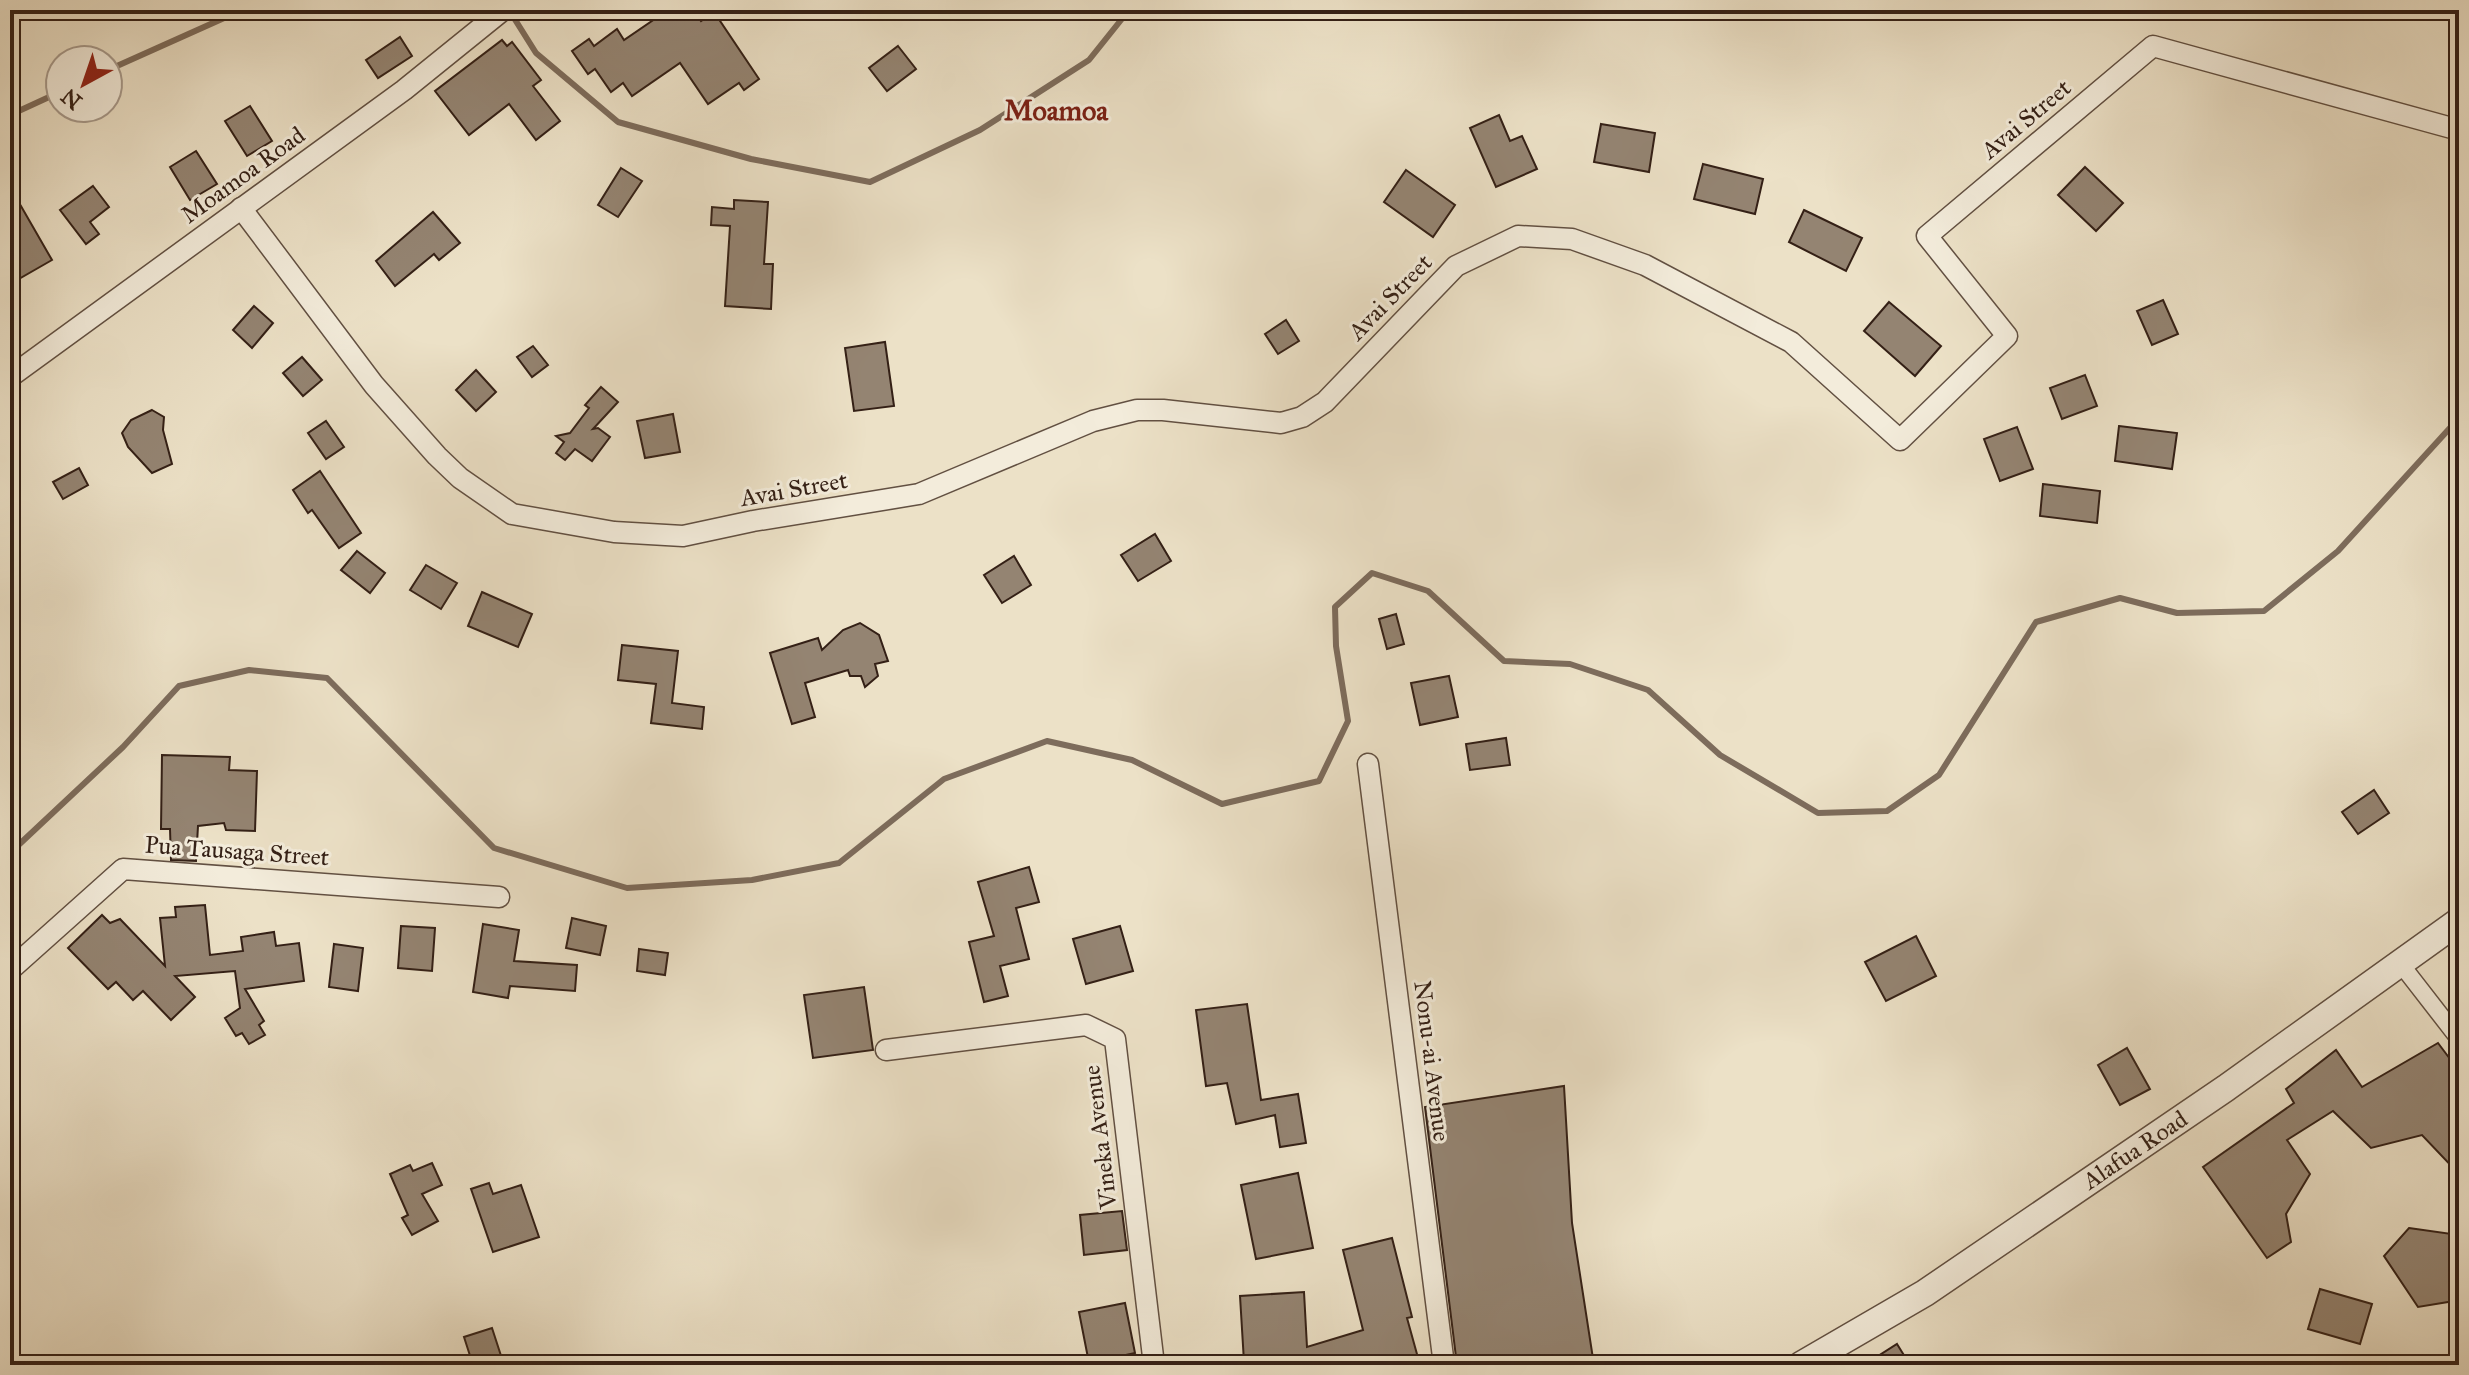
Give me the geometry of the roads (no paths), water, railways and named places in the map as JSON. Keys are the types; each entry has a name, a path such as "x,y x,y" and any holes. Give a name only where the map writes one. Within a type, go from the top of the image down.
{"street":[{"name":"Moamoa Road","path":"10,377 404,90 497,14"},
{"name":"Avai Street","path":"241,208 374,385 460,478 512,514 614,532 683,536 753,521 919,494 1093,421 1137,410 1281,423 1302,417 1325,402 1456,266 1518,236 1572,239 1645,265 1791,342 1900,440 2007,336 1927,236 2153,46 2459,130"},
{"name":"Nonu-ai Avenue","path":"1368,764 1444,1365"},
{"name":"Pua Tausaga Street","path":"10,970 123,869 499,897"},
{"name":"Alafua Road","path":"1801,1365 1925,1293 2226,1088 2459,921"},
{"path":"2400,963 2459,1039"},
{"name":"Vineka Avenue","path":"886,1050 1086,1025 1115,1039 1154,1365"}],"waterway":[{"path":"124,63 242,10"},
{"path":"509,10 536,53 618,122 751,159 870,182 980,130 1089,60 1129,10"},
{"path":"10,115 44,99"},
{"path":"10,853 123,747 179,686 249,670 327,678 494,848 627,888 752,880 839,863 944,779 1047,741 1132,760 1222,804 1319,781 1348,721 1336,646 1335,607 1372,573 1428,591 1504,661 1570,664 1648,690 1720,755 1818,813 1887,811 1939,775 2036,622 2120,598 2177,613 2264,611 2338,551 2459,418"}],"district":[{"name":"Moamoa","path":"1056,110"}]}
